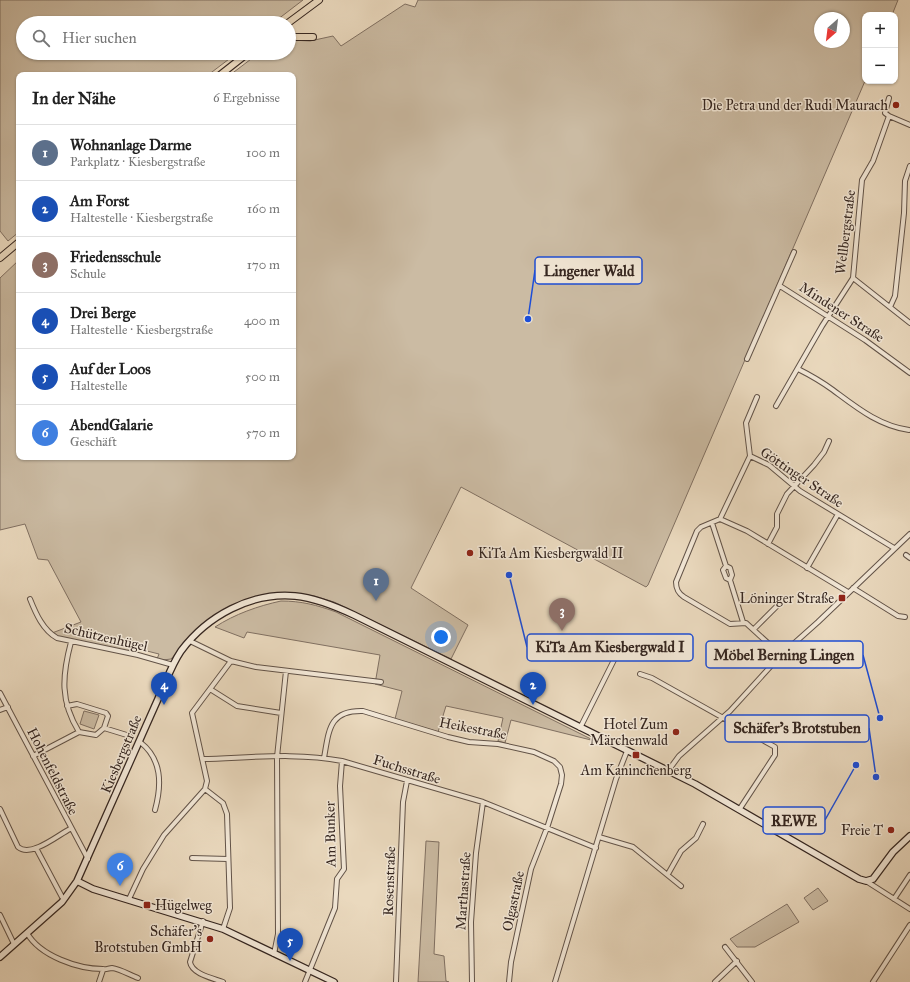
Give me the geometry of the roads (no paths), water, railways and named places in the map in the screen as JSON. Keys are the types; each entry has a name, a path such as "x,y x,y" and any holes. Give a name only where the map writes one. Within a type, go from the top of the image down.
{"main road":[{"path":"296,17 319,0"},
{"path":"296,37 313,37"},
{"path":"224,72 239,60"},
{"path":"0,258 16,245"}],"street":[{"name":"Wellbergstraße","path":"776,406 852,278 862,180 873,161 889,116 884,114 884,111 889,98"},
{"path":"889,116 910,125"},
{"path":"890,307 895,296 904,214 905,181 910,166"},
{"path":"747,359 794,252"},
{"path":"852,278 910,323"},
{"name":"Mindener Straße","path":"780,286 865,340 910,373"},
{"path":"798,369 829,387 851,405 872,417 895,427 910,429"},
{"name":"Göttinger Straße","path":"757,397 746,423 750,456 769,465 794,486 894,548"},
{"path":"768,544 777,527 776,514 787,494 824,452 829,441"},
{"path":"743,622 734,625 730,624 684,597 676,587 677,578 697,531 701,527 720,519 750,456"},
{"path":"807,568 838,514"},
{"path":"720,519 768,544 848,592"},
{"path":"712,523 726,566 730,568 732,575 730,580 743,622 754,629 781,655"},
{"path":"668,770 679,756 724,718 781,655 910,534"},
{"path":"726,566 723,570 726,578 730,580"},
{"path":"853,588 893,613 905,617"},
{"name":"Kiesbergstraße","path":"0,957 62,902 77,881 88,860 173,665 190,641 206,624 223,613 258,599 296,596 334,605 580,728 668,770 859,879 866,881 910,909"},
{"name":"Schützenhügel","path":"30,599 36,614 48,632 57,638 138,655 173,665"},
{"path":"754,629 781,602"},
{"path":"190,641 231,661 256,668 381,682"},
{"path":"71,642 63,678 67,706 79,732"},
{"path":"580,728 617,654"},
{"path":"129,899 143,869 164,835 205,789 207,781 192,713 231,661"},
{"path":"274,954 278,934 277,757 286,671"},
{"path":"640,674 652,678 775,747 776,751 773,759 739,810"},
{"path":"210,689 237,706 281,713"},
{"name":"Hohenfeldstraße","path":"0,693 70,829 88,860"},
{"path":"33,756 79,732 96,735 104,728 108,716 106,713 77,704 67,706"},
{"path":"0,710 8,707"},
{"name":"Heikestraße","path":"324,758 329,730 333,722 337,716 350,711 363,711 455,738 498,744 534,752 554,761 560,767 562,775 547,828"},
{"path":"104,728 130,736"},
{"path":"140,742 151,752 158,768 160,788 155,810"},
{"path":"555,982 616,779 627,751"},
{"name":"Fuchsstraße","path":"202,759 277,757 324,758 342,761 483,802 596,848"},
{"name":"Am Bunker","path":"305,982 335,908 337,879 344,870 340,786 342,761"},
{"name":"Rosenstraße","path":"396,982 403,802 407,781"},
{"path":"205,789 226,807 230,908 223,928"},
{"name":"Marthastraße","path":"472,982 472,922 476,853 483,802"},
{"path":"0,809 18,847 27,851 36,848 70,829"},
{"path":"668,874 681,851 696,838 704,824"},
{"name":"Olgastraße","path":"509,982 511,962 530,869 547,828"},
{"path":"866,881 873,879 893,852 910,836"},
{"path":"599,837 633,847 681,886"},
{"path":"36,848 62,897"},
{"path":"192,858 228,859"},
{"path":"894,899 910,875"},
{"path":"77,881 94,889 223,928 310,972 334,982"},
{"path":"0,915 14,944"},
{"path":"203,922 190,966 194,970 223,982"},
{"path":"873,982 910,925"},
{"path":"27,933 37,946 50,955 74,964 103,970 111,968 138,978"},
{"path":"724,946 752,982"},
{"path":"715,982 737,961"},
{"path":"99,982 103,970"}],"place":[{"name":"Die Petra und der Rudi Maurach","path":"896,105"},
{"name":"Lingener Wald","path":"528,319"},
{"name":"KiTa Am Kiesbergwald II","path":"470,553"},
{"name":"KiTa Am Kiesbergwald I","path":"509,575"},
{"name":"Löninger Straße","path":"842,598"},
{"name":"Wohnanlage Darme","path":"376,601"},
{"name":"Friedensschule","path":"562,631"},
{"name":"Drei Berge","path":"164,705"},
{"name":"Am Forst","path":"533,705"},
{"name":"Möbel Berning Lingen","path":"880,718"},
{"name":"Hotel Zum Märchenwald","path":"676,732"},
{"name":"Am Kaninchenberg","path":"636,755"},
{"name":"REWE","path":"856,765"},
{"name":"Schäfer’s Brotstuben","path":"876,777"},
{"name":"Freie T","path":"891,830"},
{"name":"AbendGalarie","path":"120,886"},
{"name":"Hügelweg","path":"147,905"},
{"name":"Schäfer's Brotstuben GmbH","path":"210,939"},
{"name":"Auf der Loos","path":"290,961"}]}
